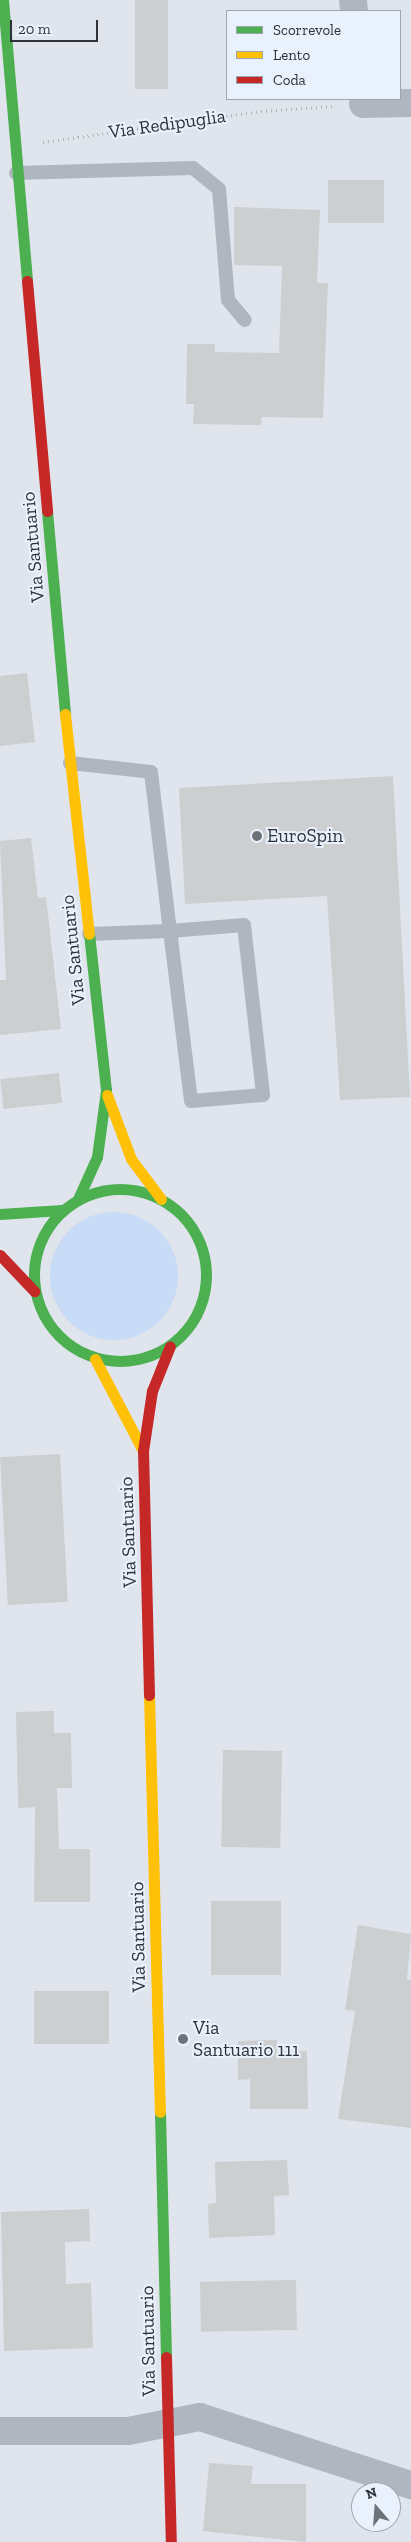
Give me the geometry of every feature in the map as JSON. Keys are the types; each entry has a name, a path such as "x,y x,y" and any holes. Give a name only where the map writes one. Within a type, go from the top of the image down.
{"street":[{"name":"Via Santuario","path":"4,0 5,99 14,146 70,763 106,1090 131,1159 161,1199"},
{"path":"362,104 411,103"},
{"name":"Via Santuario","path":"78,1199 97,1157 106,1090"},
{"path":"124,1189 161,1199 189,1225 200,1241 207,1270 204,1299 191,1325 170,1346 147,1358 121,1362 95,1359 67,1345 45,1321 34,1291 34,1262 40,1243 62,1210 78,1199 105,1190 124,1189"},
{"path":"0,1214 62,1210"},
{"path":"0,1255 34,1291"},
{"name":"Via Santuario","path":"170,1346 152,1391 143,1451 166,2421 171,2542"},
{"name":"Via Santuario","path":"95,1359 143,1451"},
{"path":"0,2431 128,2431 166,2421 200,2417 411,2485"}],"lane":[{"path":"16,173 193,168 219,189 228,300 245,320"},
{"path":"70,763 151,772 170,931 191,1102 263,1094 244,924 170,931 89,934"}],"path":[{"name":"Via Redipuglia","path":"14,146 261,111 362,104"}],"shaded area":[{"path":"114,1212 127,1213 139,1217 159,1231 173,1251 177,1263 177,1289 173,1301 159,1321 139,1335 127,1339 114,1340 101,1339 89,1335 69,1321 55,1301 51,1289 50,1276 51,1263 55,1251 69,1231 89,1217 101,1213"}],"building":[{"path":"135,0 168,0 168,89 135,89"},
{"path":"328,180 384,180 384,223 328,223"},
{"path":"234,207 320,210 317,283 328,283 323,418 262,417 261,425 193,424 194,404 186,404 187,344 215,344 215,352 279,353 282,266 234,265"},
{"path":"27,673 35,742 0,746 0,676"},
{"path":"393,776 410,1097 340,1100 327,896 185,904 179,788"},
{"path":"31,838 38,898 46,897 61,1029 0,1035 0,980 6,980 0,841"},
{"path":"59,1073 62,1103 3,1109 0,1079"},
{"path":"60,1454 68,1602 8,1605 0,1457"},
{"path":"54,1711 54,1733 71,1733 72,1788 57,1788 59,1849 90,1849 90,1902 34,1902 35,1807 18,1808 16,1712"},
{"path":"223,1750 282,1751 280,1848 221,1847"},
{"path":"211,1901 281,1901 281,1975 211,1975"},
{"path":"358,1925 411,1934 407,1979 411,1980 411,2128 338,2119 355,2011 345,2010"},
{"path":"34,1991 109,1991 109,2044 34,2044"},
{"path":"277,2040 277,2052 307,2051 308,2109 250,2109 250,2079 238,2080 238,2041"},
{"path":"287,2160 289,2195 274,2196 275,2235 209,2238 208,2204 216,2203 215,2162"},
{"path":"89,2209 90,2241 65,2242 66,2284 91,2283 93,2348 4,2351 1,2212"},
{"path":"296,2280 297,2330 201,2332 200,2282"},
{"path":"209,2463 253,2466 251,2484 306,2484 306,2542 203,2531"}],"traffic: fast":[{"path":"3,0 27,281"},
{"path":"47,511 65,714"},
{"path":"78,1199 97,1157 106,1090 89,934"},
{"path":"128,1189 145,1192 161,1199 175,1208 187,1220 203,1250 206,1275 205,1292 200,1308 187,1330 175,1342 145,1358 112,1361 95,1358 79,1351 65,1342 53,1330 37,1300 34,1267 37,1250 44,1234 53,1220 65,1208 95,1192 128,1189"},
{"path":"0,1214 62,1210"},
{"path":"160,2112 166,2357"}],"traffic: slow":[{"path":"65,714 89,934"},
{"path":"107,1095 131,1159 161,1199"},
{"path":"95,1359 143,1451"},
{"path":"149,1695 160,2112"}],"traffic: jam":[{"path":"27,281 47,511"},
{"path":"0,1255 34,1291"},
{"path":"149,1695 143,1451 152,1391 170,1346"},
{"path":"166,2357 171,2542"}],"place":[{"name":"EuroSpin","path":"257,836"},
{"name":"Via Santuario 111","path":"183,2039"}]}
